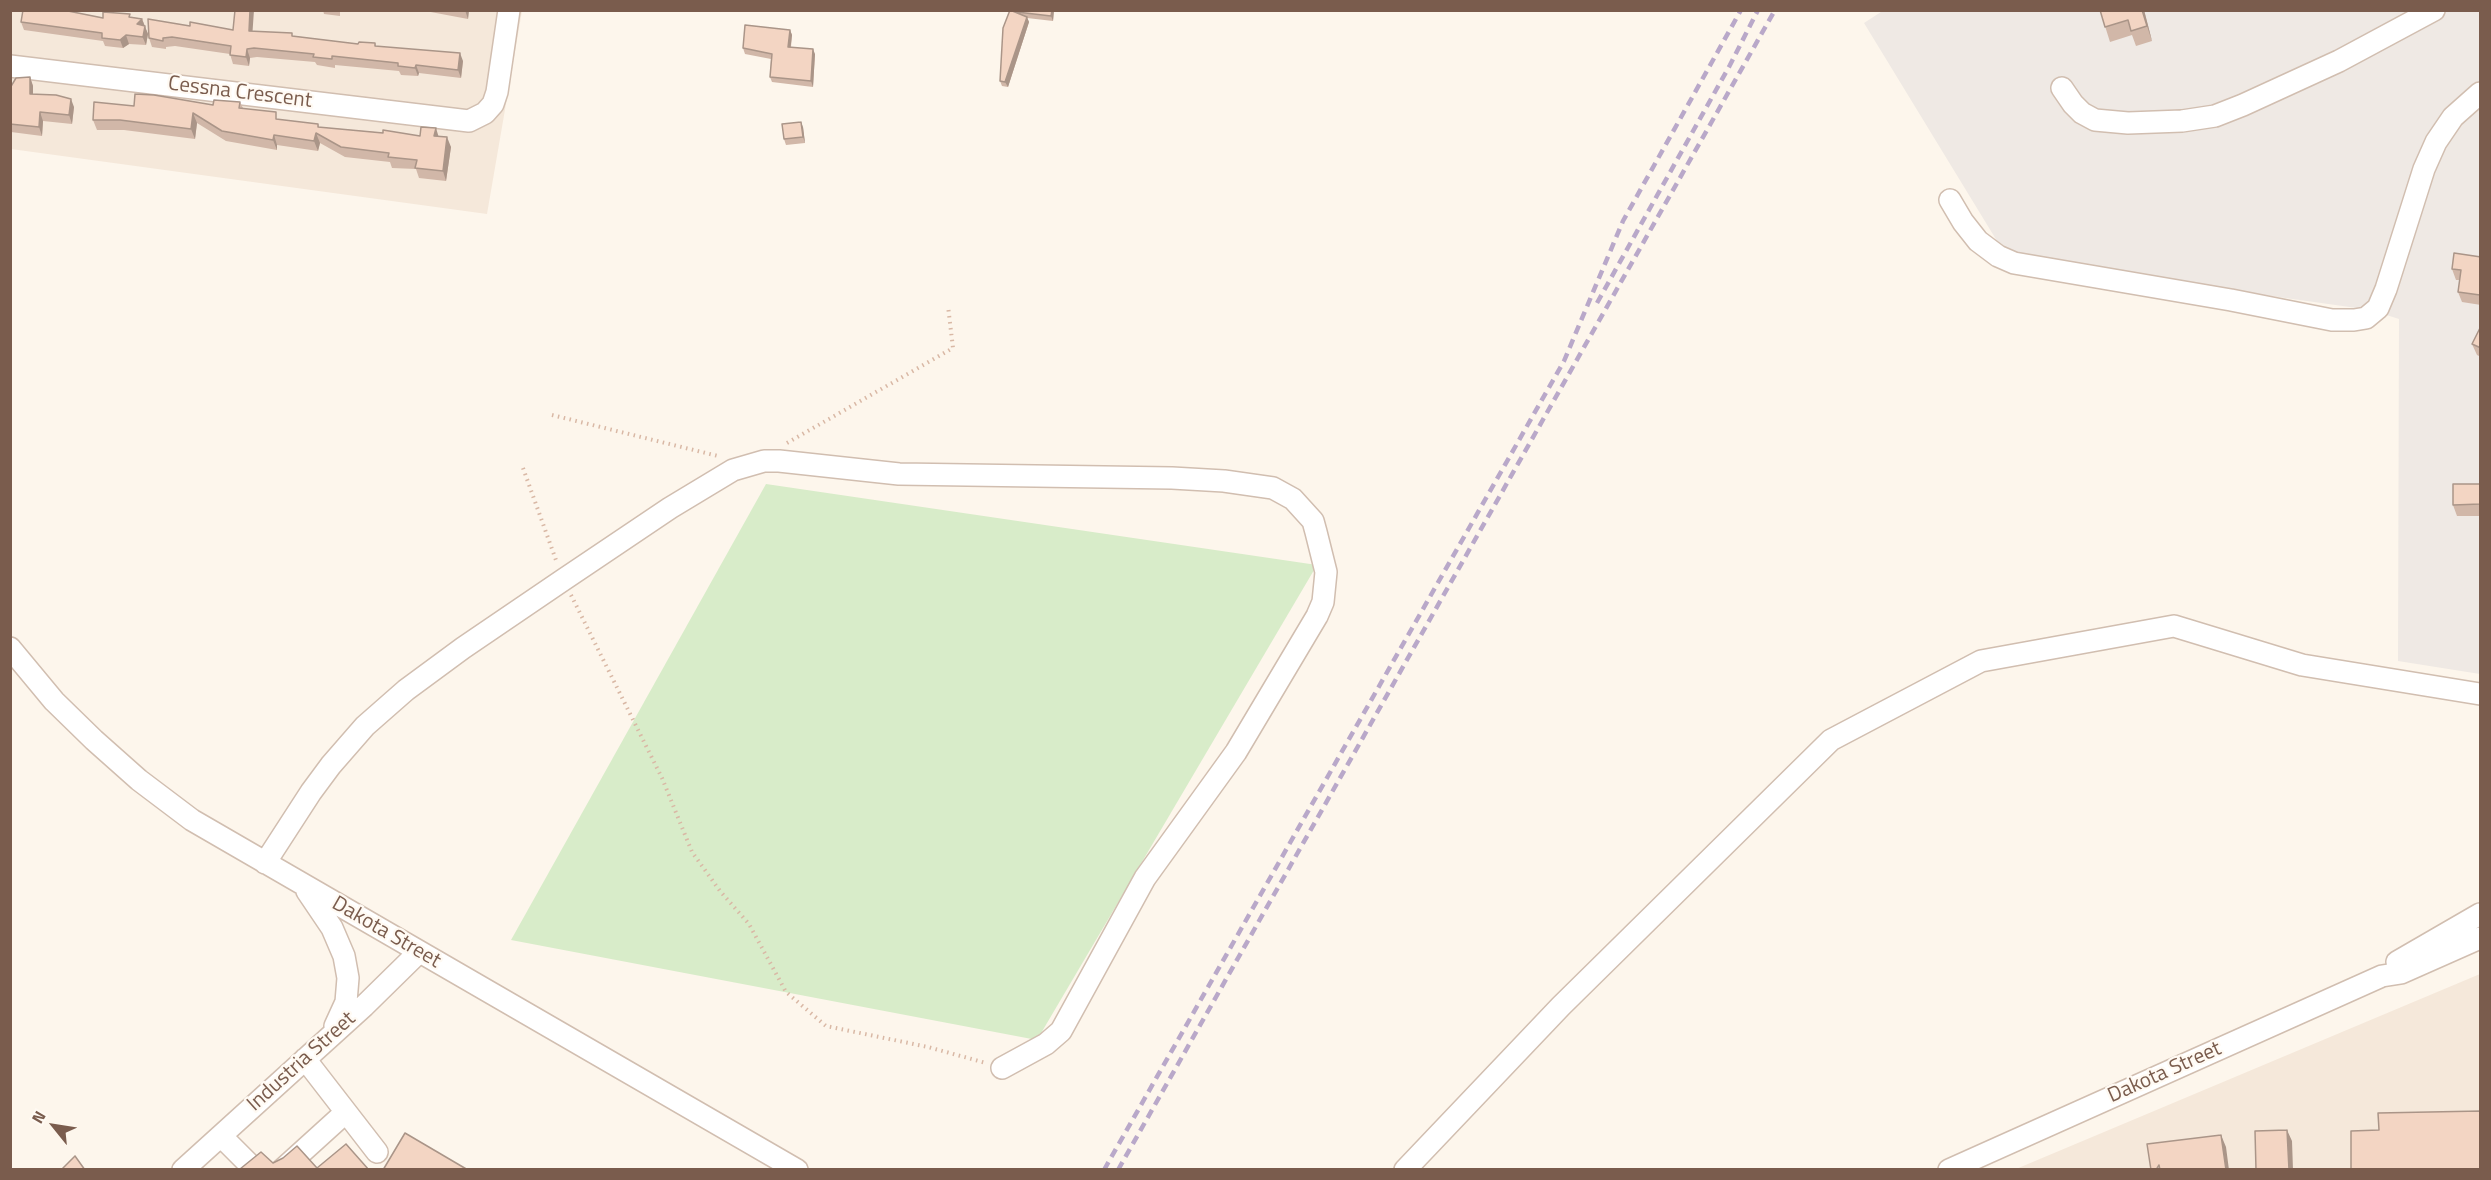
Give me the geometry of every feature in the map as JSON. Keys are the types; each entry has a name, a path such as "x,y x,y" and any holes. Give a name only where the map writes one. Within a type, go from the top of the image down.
{"street":[{"name":"Cessna Crescent","path":"10,66 469,121 485,113 493,104 497,92 509,10"},
{"path":"2062,88 2082,113 2095,120 2128,123 2182,121 2215,116 2338,61 2434,10"},
{"path":"1950,200 1978,241 1998,256 2014,263 2231,300 2332,320 2354,321 2366,318 2378,308 2424,169 2436,142 2453,117 2481,93"},
{"path":"265,863 311,792 365,726 406,690 463,648 670,508 733,471 750,464 779,461 899,474 1073,475 1224,481 1273,488 1293,499 1313,521 1322,550 1326,585 1323,602 1306,635 1236,752 1146,878 1061,1031 1030,1053 1002,1068"},
{"path":"1405,1170 1561,1006 1831,740 1981,661 2174,626 2302,665 2481,694"},
{"name":"Dakota Street","path":"10,648 54,701 139,780 192,820 797,1170"},
{"path":"303,885 332,928 344,956 348,978 346,1002 337,1024 310,1054 346,1112 377,1152"},
{"name":"Dakota Street","path":"2382,976 2395,963 2481,914"},
{"name":"Dakota Street","path":"1949,1170 2382,976 2401,973 2481,938"},
{"name":"Industria Street","path":"183,1170 419,952"},
{"path":"282,1170 346,1112"},
{"path":"221,1136 255,1170"}],"path":[{"path":"780,447 953,348 948,306"},
{"path":"552,415 750,464"},
{"path":"523,468 563,580 662,778 692,852 720,891 748,924 786,992 826,1026 928,1047 1002,1068"}],"shaded area":[{"path":"1884,10 2480,11 2480,674 2398,661 2399,319 2371,310 2008,259 1864,23"},
{"path":"11,11 522,11 487,214 11,149"},
{"path":"2480,974 2480,1169 2016,1169"}],"green space":[{"path":"766,484 1317,565 1037,1040 511,940"}],"building":[{"path":"23,10 63,10 103,18 103,12 130,14 129,17 142,19 137,24 145,26 143,37 126,35 120,40 102,38 102,33 21,22"},
{"path":"235,10 250,10 249,31 292,33 292,36 358,44 359,42 375,43 375,46 460,53 458,70 416,65 415,68 398,66 398,63 332,56 332,59 313,57 314,54 254,48 247,49 246,57 230,55 231,46 172,37 163,38 163,41 149,38 148,19 190,26 190,22 233,30"},
{"path":"1010,10 1027,17 1005,82 1000,81 1003,28"},
{"path":"1017,10 1052,10 1051,16 1017,12"},
{"path":"2100,10 2142,10 2147,26 2131,31 2128,20 2105,27"},
{"path":"745,25 790,30 788,47 813,49 811,81 770,77 772,54 743,48"},
{"path":"30,77 30,94 56,95 71,99 69,115 40,112 39,127 10,124 10,88 16,78"},
{"path":"135,94 213,105 214,100 240,102 239,108 276,112 276,119 318,124 318,127 383,133 383,130 420,136 421,127 436,128 434,136 447,137 443,171 415,168 417,160 388,157 389,153 341,147 316,133 314,141 274,135 273,140 222,131 193,113 191,129 120,120 93,120 94,102 134,106"},
{"path":"801,122 803,137 784,139 782,124"},
{"path":"2454,253 2481,257 2480,295 2458,292 2461,270 2452,269"},
{"path":"2481,326 2481,348 2472,344"},
{"path":"2453,484 2480,484 2480,504 2453,505"},
{"path":"2481,1111 2481,1170 2351,1170 2351,1131 2379,1130 2378,1113"},
{"path":"2287,1130 2289,1170 2256,1170 2255,1131"},
{"path":"405,1133 468,1170 383,1170"},
{"path":"2221,1135 2226,1170 2160,1170 2159,1165 2156,1170 2151,1170 2147,1144"},
{"path":"346,1144 369,1170 240,1169 261,1152 273,1163 297,1146 317,1168"},
{"path":"75,1156 85,1170 61,1170"}],"railway":[{"path":"1104,1170 1564,361 1623,221 1741,10"},
{"path":"1597,303 1730,65 1758,10"},
{"path":"1118,1170 1775,10"}]}
